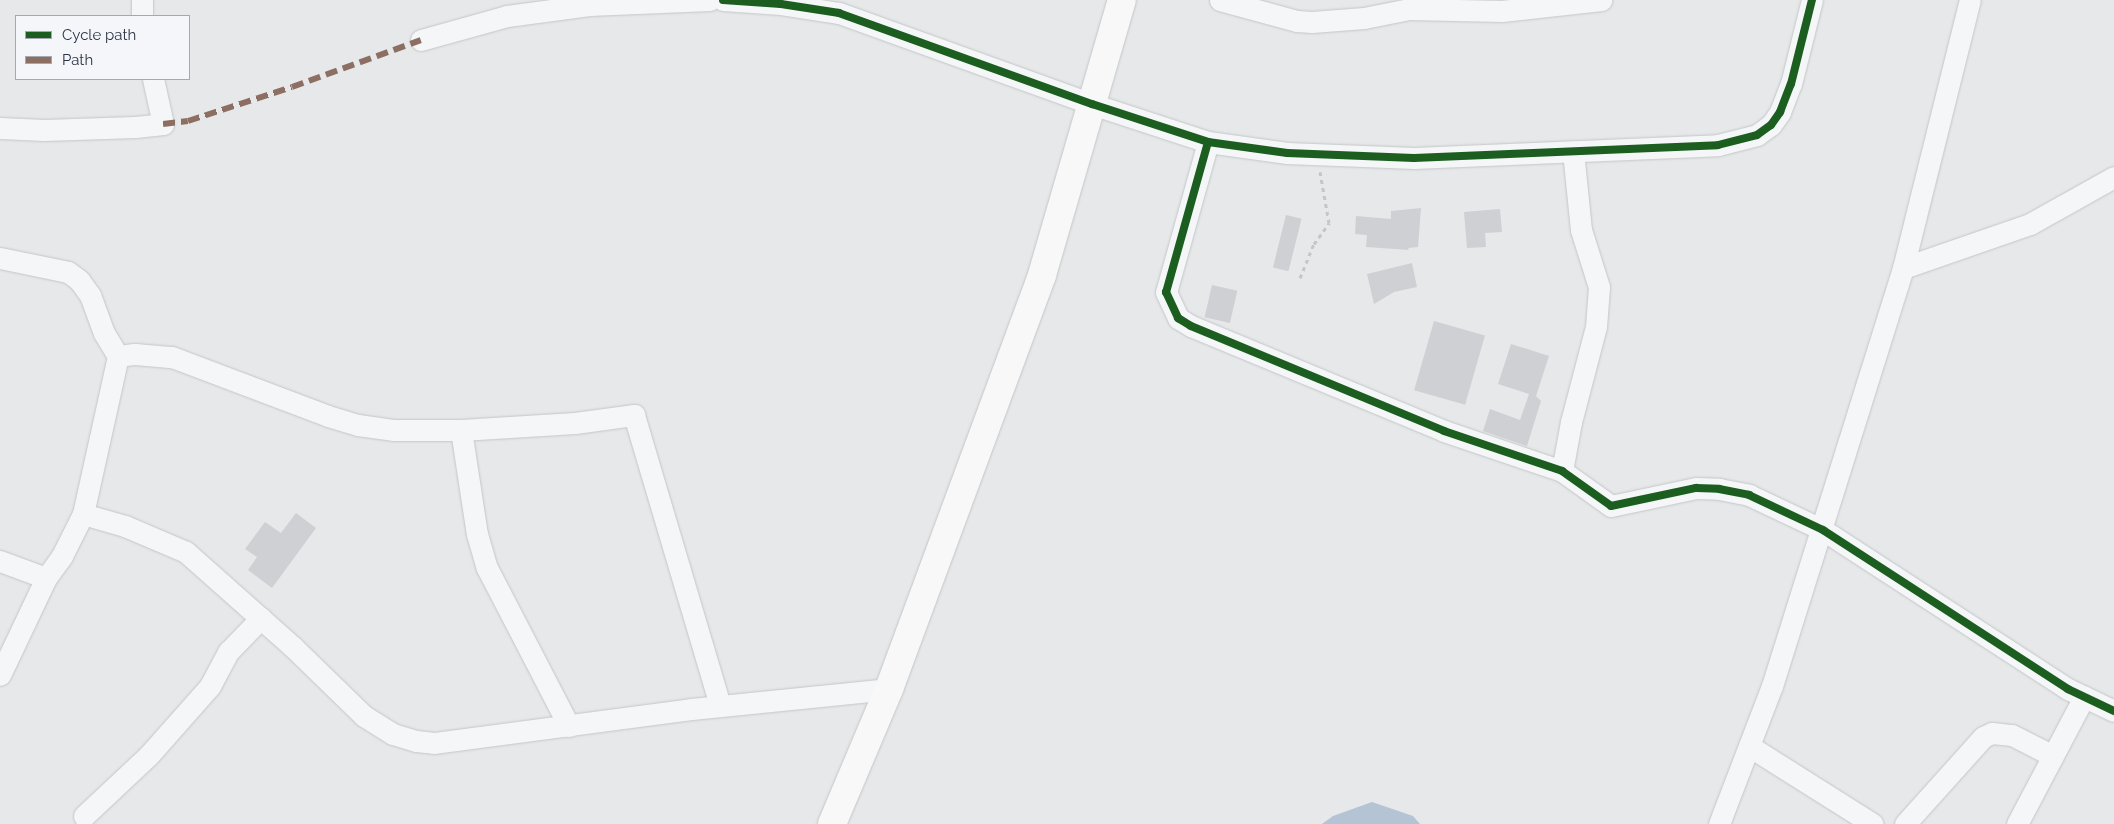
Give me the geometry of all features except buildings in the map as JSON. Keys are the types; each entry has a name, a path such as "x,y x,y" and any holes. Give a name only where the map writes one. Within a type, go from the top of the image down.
{"main road":[{"path":"832,824 889,689 1042,275 1122,0"}],"street":[{"path":"142,0 142,15"},
{"path":"421,40 507,16 589,5 710,0"},
{"path":"723,0 841,6 1092,104 1208,142 1287,153 1414,158 1718,145 1757,135 1771,125 1780,112 1791,84 1812,0"},
{"path":"1220,0 1297,21 1312,22 1364,18 1409,9 1502,11 1601,0"},
{"path":"1719,824 1772,686 1903,268 1970,0"},
{"path":"0,128 44,130 135,127 163,124 153,80"},
{"path":"1208,142 1166,292 1178,318 1191,326 1444,431 1562,471 1610,506 1696,488 1749,494 1822,530 2068,689 2114,711"},
{"path":"1562,471 1571,422 1594,335 1600,287 1581,230 1572,151"},
{"path":"1903,268 2030,224 2114,177"},
{"path":"0,258 68,272 79,280 90,295 104,333 118,356 83,514 62,556 46,578 0,676"},
{"path":"118,356 135,354 172,357 285,401 358,425 393,430 461,430 575,424 634,415 720,706"},
{"path":"461,430 477,534 487,568 569,726"},
{"path":"83,514 126,526 186,552 260,618 364,716 393,734 416,741 434,743 720,706 889,689"},
{"path":"0,561 46,578"},
{"path":"84,816 149,755 210,686 228,651 260,618"},
{"path":"2016,824 2084,697"},
{"path":"1905,824 1983,737 1992,732 2012,735 2052,756"},
{"path":"1749,746 1872,824"}],"path":[{"path":"1300,278 1314,244 1329,223 1319,167"}],"water":[{"path":"1372,802 1413,816 1420,824 1322,824 1333,816"}],"marked path":[{"path":"163,124 188,121 292,87 421,40"}],"cycle path":[{"path":"723,0 781,4 839,13 1092,104 1208,142 1287,153 1414,158 1718,145 1757,135 1771,125 1780,112 1791,84 1812,0"},
{"path":"1208,142 1166,292 1178,318 1191,326 1444,431 1562,471 1611,506 1696,488 1719,489 1749,495 1823,530 2068,689 2114,711"}]}
